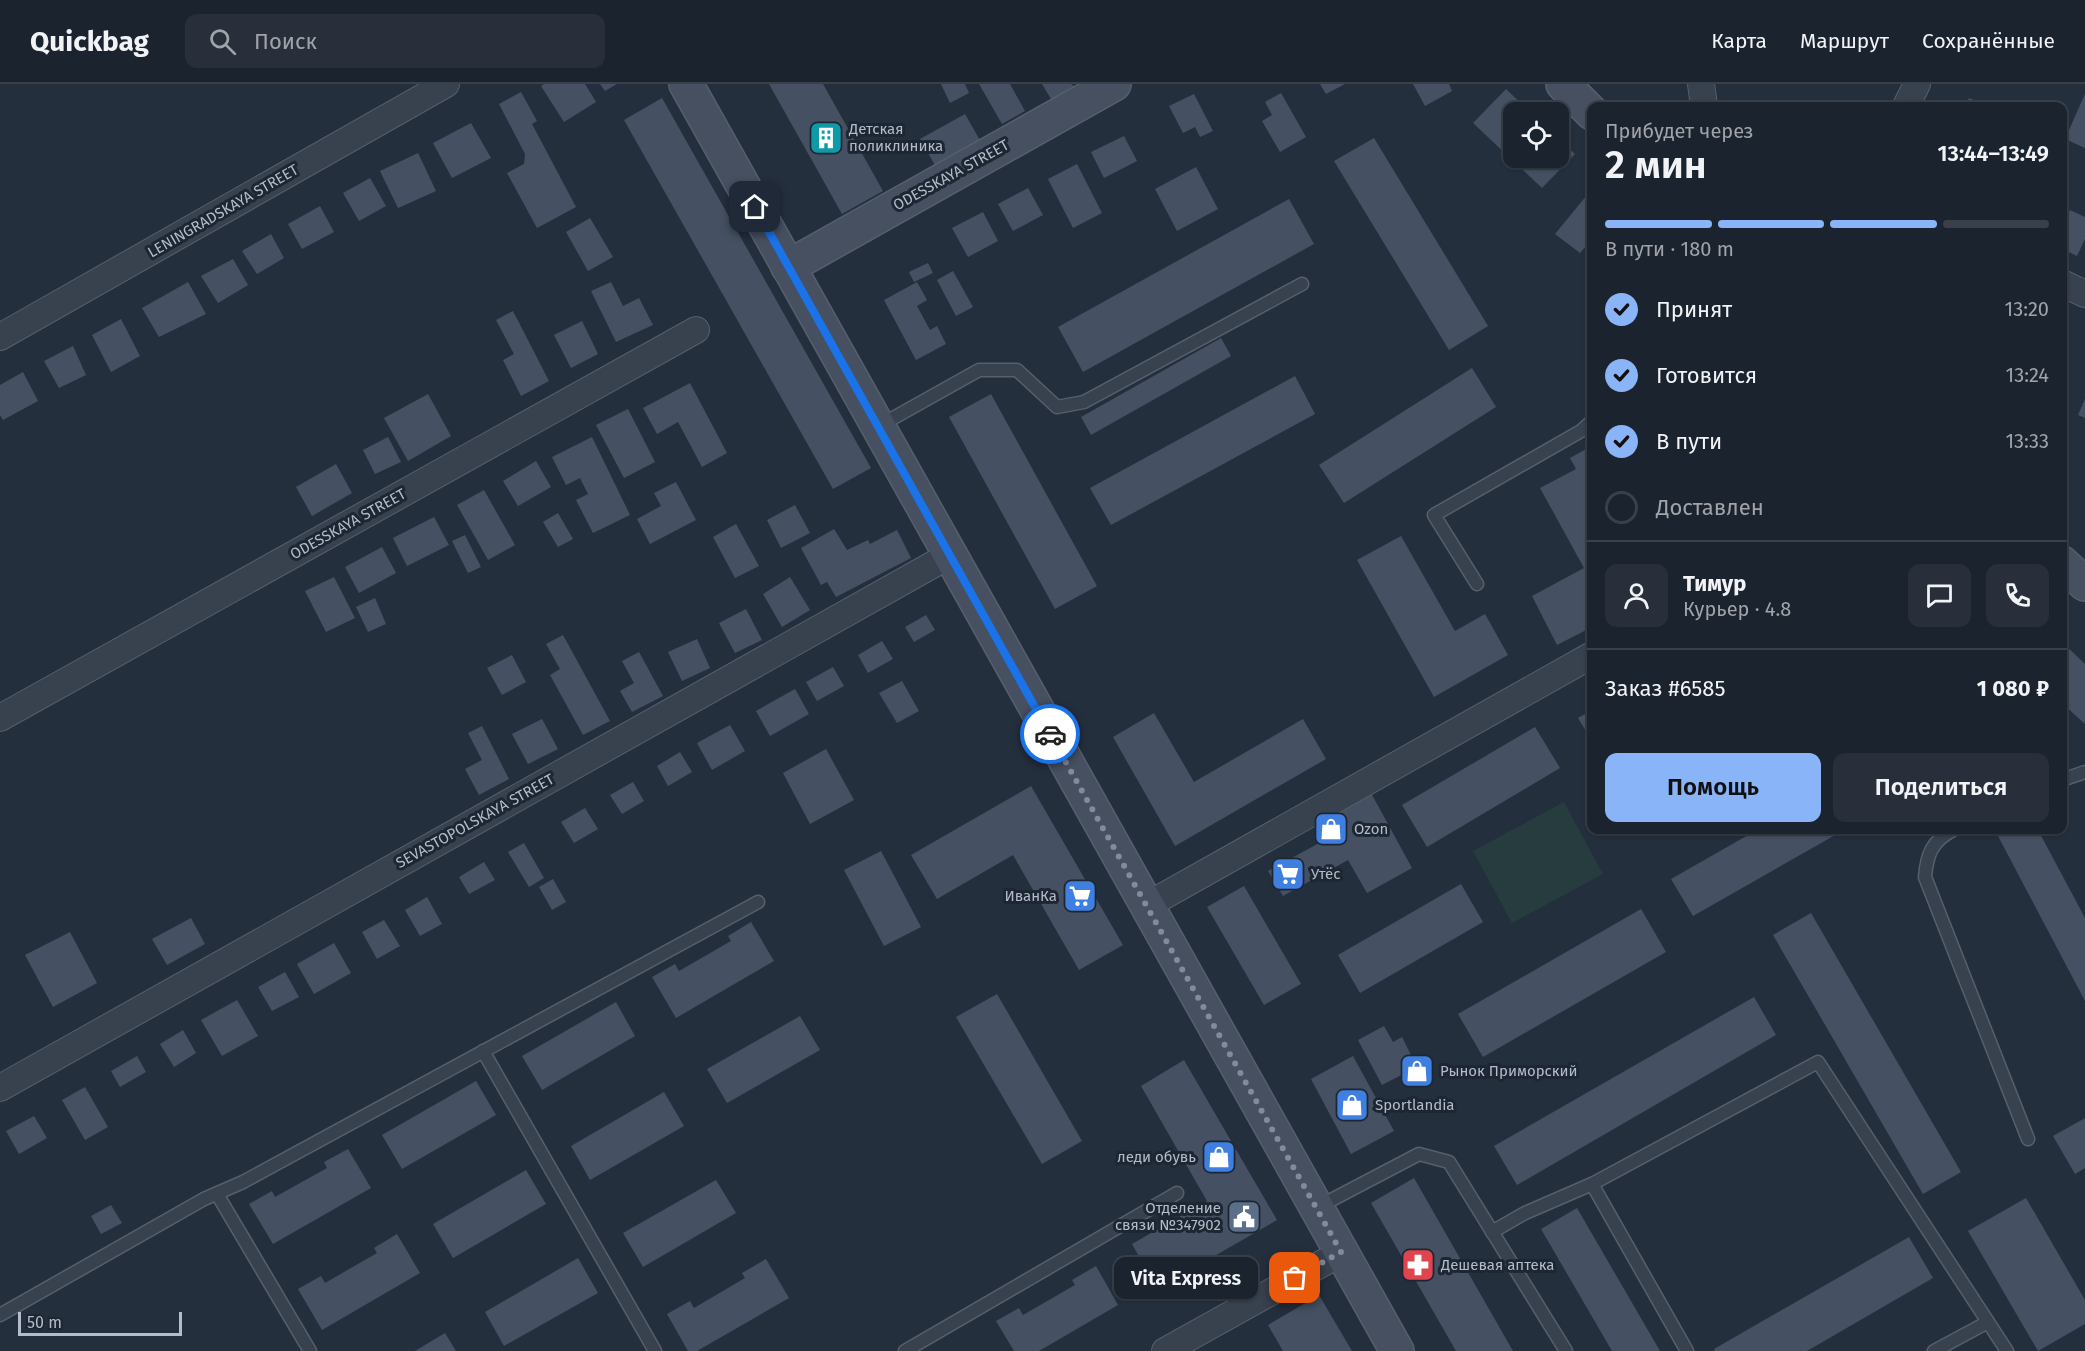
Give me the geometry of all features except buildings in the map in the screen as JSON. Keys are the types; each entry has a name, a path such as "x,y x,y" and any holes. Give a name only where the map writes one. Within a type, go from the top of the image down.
{"main road":[{"path":"686,84 1397,1351"},
{"name":"ODESSKAYA STREET","path":"788,267 1114,84"},
{"path":"1563,84 1587,108"},
{"path":"2067,568 2085,584"}],"street":[{"name":"LENINGRADSKAYA STREET","path":"0,338 446,84"},
{"path":"1701,84 1703,102"},
{"path":"1908,102 1917,84"},
{"path":"2067,285 2085,294"},
{"name":"ODESSKAYA STREET","path":"0,718 696,330"},
{"name":"SEVASTOPOLSKAYA STREET","path":"0,1088 950,555"},
{"path":"1146,906 1587,658"},
{"path":"1175,1349 1341,1252"}],"lane":[{"path":"878,427 979,370 1017,370 1057,407 1084,402 1302,284"},
{"path":"1477,584 1434,515 1587,426"},
{"path":"2067,778 2085,772"},
{"path":"1944,834 1927,856 1925,877 2028,1139"},
{"path":"0,1315 216,1194 243,1182 758,902"},
{"path":"483,1051 655,1351"},
{"path":"1492,1232 1525,1213 1592,1184 1818,1062 2007,1351"},
{"path":"1316,1208 1419,1154 1449,1162 1566,1351"},
{"path":"1592,1184 1687,1351"},
{"path":"905,1351 1177,1193"},
{"path":"216,1194 310,1351"},
{"path":"1934,1351 1988,1322"}],"green space":[{"path":"1564,802 1603,874 1512,923 1473,851"}],"way so far":[{"path":"1050,734 1341,1252 1295,1278"}],"place":[{"name":"Детская поликлиника","path":"826,138"},
{"name":"Ozon","path":"1331,829"},
{"name":"Утёс","path":"1288,874"},
{"name":"ИванКа","path":"1080,896"},
{"name":"Рынок Приморский","path":"1417,1071"},
{"name":"Sportlandia","path":"1352,1105"},
{"name":"леди обувь","path":"1219,1157"},
{"name":"Отделение связи №347902","path":"1244,1217"},
{"name":"Дешевая аптека","path":"1418,1265"},
{"name":"Vita Express","path":"1295,1278"}],"route":[{"path":"755,207 1050,734"}]}
